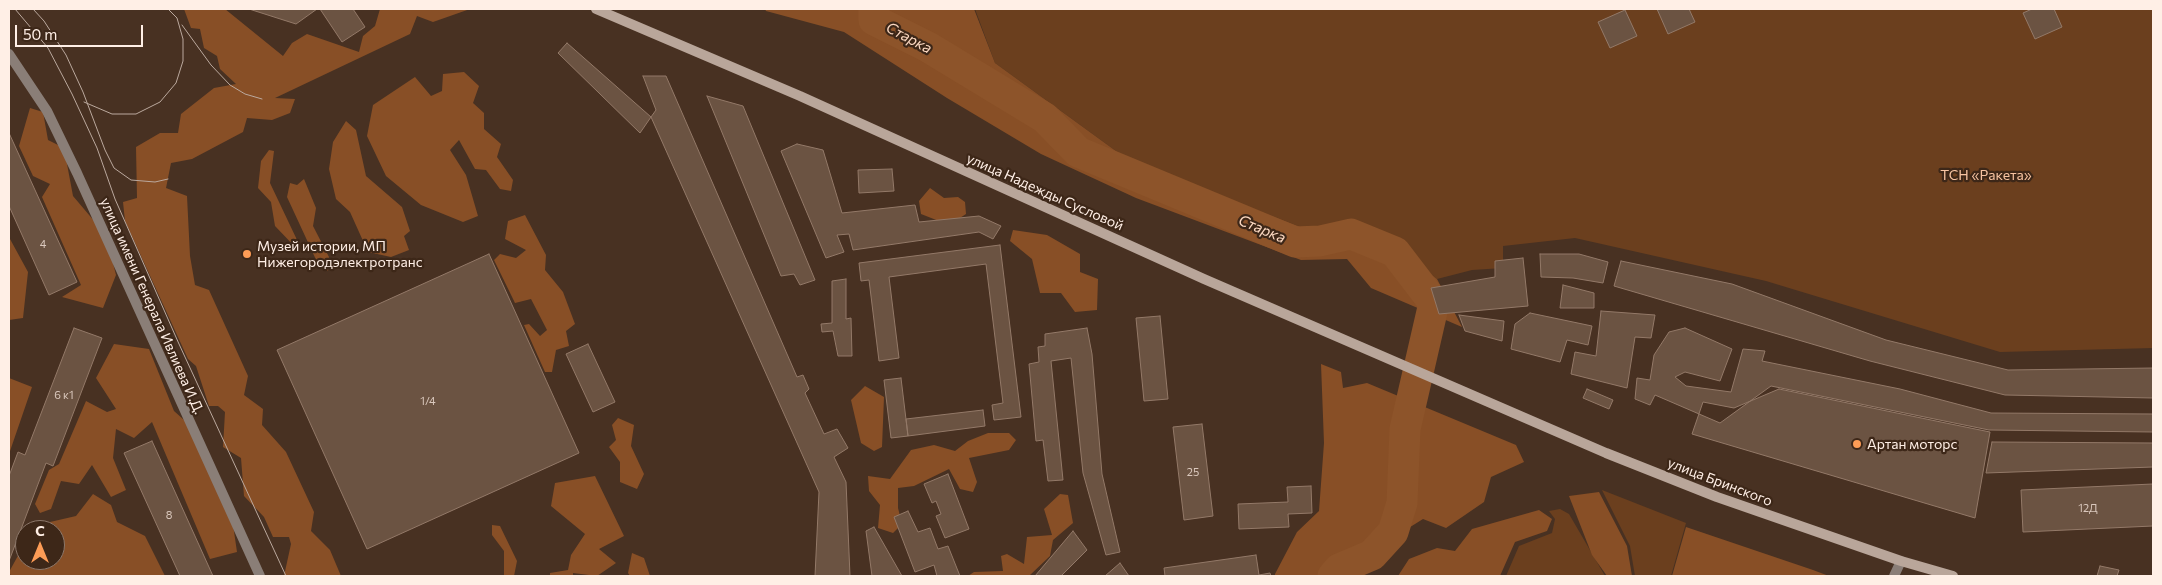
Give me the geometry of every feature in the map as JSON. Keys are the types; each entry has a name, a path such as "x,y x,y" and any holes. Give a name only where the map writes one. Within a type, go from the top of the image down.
{"main road":[{"name":"улица Надежды Сусловой","path":"596,9 800,96 1204,279 1482,401"},
{"name":"улица Бринского","path":"1482,401 1717,497 1901,561 1953,576"}],"street":[{"name":"улица имени Генерала Ивлиева И.Д.","path":"9,54 47,111 77,173 260,576"},
{"path":"1894,576 1901,561"}],"green space":[{"name":"ТСН «Ракета»","path":"975,9 2153,9 2153,348 2000,352 1766,281 1575,238 1503,246 1503,268 1472,270 1437,279 1400,250 1352,228 1306,229 1131,162 995,63"},
{"path":"1602,490 1686,523 1671,576 1635,576 1630,546"},
{"path":"1560,509 1569,514 1605,576 1506,576 1519,546 1552,533 1555,519 1549,511"}],"shaded area":[{"path":"184,9 225,9 283,56 292,43 307,34 359,52 363,36 375,26 380,9 470,9 433,22 417,16 410,34 275,98 295,99 290,113 272,120 247,118 243,132 192,159 171,163 166,188 187,196 190,256 195,285 209,290 248,376 244,395 263,409 262,425 286,452 314,512 311,531 330,550 341,576 284,576 291,544 289,537 273,537 264,517 244,496 241,458 223,447 225,412 218,406 209,406 196,366 188,359 125,221 123,202 137,198 136,147 160,133 178,133 181,114 214,88 236,84 220,69 217,56 204,48 200,29 191,28"},
{"path":"765,9 974,9 995,63 1131,162 1306,229 1351,228 1400,250 1437,279 1462,327 1371,288 1347,259 1301,260 1136,198 1041,154 947,98 844,32 766,11"},
{"path":"464,72 479,86 473,103 484,113 484,129 501,144 497,157 513,180 511,191 500,189 486,170 475,169 459,140 450,150 466,175 478,216 463,222 421,205 386,176 367,136 373,105 415,77 431,96 442,91 443,74"},
{"path":"30,108 43,112 48,140 64,148 73,196 106,235 116,275 103,308 62,297 81,285 42,197 50,184 33,176 19,146"},
{"path":"346,121 356,130 366,176 402,207 410,231 404,236 409,250 391,257 368,252 350,212 336,199 329,169 333,142"},
{"path":"269,150 274,151 270,183 298,242 298,250 275,226 271,202 258,188 261,161"},
{"path":"304,179 316,208 313,226 329,257 328,271 318,264 287,197 290,183 297,185"},
{"path":"930,188 944,198 958,197 965,202 966,214 949,225 921,214 919,201"},
{"path":"525,215 546,255 545,270 563,292 575,324 566,331 569,346 556,350 552,372 545,372 524,325 529,324 540,336 547,330 531,299 515,303 494,260 500,254 516,258 526,250 505,239 508,221"},
{"path":"1013,230 1047,235 1080,254 1080,272 1098,279 1097,310 1075,312 1061,293 1040,293 1032,259 1010,241"},
{"path":"10,239 28,272 23,318 9,320"},
{"path":"114,344 149,349 174,411 193,428 230,504 237,552 210,559 152,422 134,438 116,429 113,458 126,490 111,497 92,465 79,484 61,481 51,509 40,513 35,504 49,470 59,464 86,401 107,412 116,409 96,378"},
{"path":"1321,364 1341,372 1343,388 1367,383 1516,445 1524,462 1491,477 1484,502 1446,528 1423,519 1399,534 1353,576 1275,576 1297,532 1319,511 1324,443"},
{"path":"9,378 32,387 9,454"},
{"path":"865,386 884,397 882,447 874,451 861,443 851,400"},
{"path":"618,418 634,425 631,446 644,474 637,489 620,482 620,462 609,447 616,440 612,425"},
{"path":"988,433 1009,433 1016,440 1009,450 969,458 977,482 973,492 960,489 949,469 914,486 898,488 898,508 902,524 893,533 878,528 880,505 869,491 868,476 890,479 911,450 934,445 955,451 968,441"},
{"path":"595,476 624,536 599,549 616,563 597,576 573,573 573,576 550,576 550,573 568,570 571,555 585,534 551,506 555,483"},
{"path":"1599,492 1627,546 1632,576 1607,576 1592,555 1569,496"},
{"path":"93,494 111,505 117,522 145,536 165,576 11,576 9,572 15,561 15,570 65,570 65,520 59,520 76,516"},
{"path":"1060,494 1068,495 1073,523 1053,540 1050,556 1029,576 968,576 974,572 1003,571 1001,556 1007,554 1024,564 1027,537 1052,535 1044,509"},
{"path":"1539,510 1552,519 1547,531 1515,542 1500,576 1398,576 1409,559 1437,548 1455,551 1472,529"},
{"path":"492,525 500,526 517,561 514,576 504,576 504,551 492,535"},
{"path":"1686,527 1813,570 1829,576 1672,576"},
{"path":"632,553 644,558 650,576 630,576 628,573"}],"building":[{"path":"249,9 317,9 296,24"},
{"path":"320,9 353,9 365,27 342,42"},
{"path":"1657,9 1689,9 1695,22 1668,34"},
{"path":"2032,9 2054,9 2062,27 2035,39 2023,13"},
{"path":"1625,10 1637,36 1610,48 1598,22"},
{"path":"567,43 651,117 640,133 558,53"},
{"path":"643,76 666,76 797,377 803,375 809,389 805,393 824,434 837,429 848,448 834,457 846,482 850,576 815,576 819,492 651,117 656,110"},
{"path":"707,96 743,106 815,280 800,285 794,274 781,276"},
{"path":"9,133 77,282 49,295 9,206"},
{"path":"797,144 823,150 842,213 915,205 919,222 979,216 1001,226 993,239 979,232 853,250 849,234 837,235 844,252 826,258 781,151"},
{"path":"892,169 894,191 859,193 858,170"},
{"path":"1000,245 1021,417 994,420 992,405 1003,403 986,264 889,277 899,358 879,361 869,280 861,281 859,263"},
{"path":"489,254 579,453 367,549 277,350"},
{"path":"1540,254 1579,254 1608,262 1603,283 1573,278 1541,277"},
{"path":"1523,258 1528,306 1439,314 1431,288 1495,277 1495,261"},
{"path":"1621,261 1732,284 1886,340 2008,370 2153,368 2153,398 2005,395 1870,361 1614,286"},
{"path":"846,279 846,319 851,318 852,356 838,356 833,331 822,332 821,324 832,323 832,281"},
{"path":"1563,285 1594,293 1594,308 1560,308"},
{"path":"1601,311 1655,315 1651,338 1635,337 1627,388 1571,374 1575,352 1596,356"},
{"path":"1530,313 1592,326 1588,345 1567,340 1560,362 1511,349 1515,324"},
{"path":"1459,315 1504,321 1502,341 1465,331"},
{"path":"1160,316 1168,399 1144,401 1136,318"},
{"path":"74,328 102,338 53,466 46,463 24,520 15,520 15,545 9,561 9,476 18,452 25,455"},
{"path":"1087,328 1092,354 1102,474 1120,552 1106,555 1083,473 1071,358 1051,361 1063,480 1048,481 1043,440 1036,441 1029,364 1039,362 1038,347 1045,346 1045,334"},
{"path":"1685,328 1732,349 1720,381 1685,372 1675,377 1686,386 1731,392 1743,349 1765,351 1762,361 1900,389 1991,413 2153,414 2153,432 1989,430 1771,386 1720,423 1655,395 1650,405 1635,399 1637,378 1650,380 1654,355 1669,332"},
{"path":"588,344 615,402 593,412 566,354"},
{"path":"901,378 908,436 891,438 884,380"},
{"path":"1587,389 1613,400 1609,409 1583,398"},
{"name":"Артан моторс","path":"1779,389 1990,432 1975,518 1692,434 1703,402 1734,408"},
{"path":"983,410 985,426 908,436 906,419"},
{"path":"1202,424 1213,516 1184,520 1173,427"},
{"path":"152,441 213,576 180,576 124,453"},
{"path":"1992,442 2153,443 2153,467 1986,473"},
{"path":"948,474 969,529 945,538 936,516 941,514 936,501 932,503 924,484"},
{"path":"2153,484 2153,526 2023,532 2021,490"},
{"path":"1311,486 1312,513 1288,514 1289,527 1239,529 1238,504 1288,502 1287,487"},
{"path":"908,511 918,532 930,528 938,549 948,546 960,576 937,576 934,565 915,572 894,517"},
{"path":"874,527 902,576 872,576 866,531"},
{"path":"1073,531 1087,550 1061,576 1035,576"},
{"path":"1256,555 1259,575 1270,573 1271,576 1165,576 1164,568"},
{"path":"1120,563 1129,576 1105,576"},
{"path":"2100,566 2119,570 2117,576 2097,576"}],"waterway":[{"name":"Старка","path":"874,9 874,20 928,47 1045,118 1078,152 1295,242 1320,241 1351,234 1395,252 1434,303 1405,429 1402,503 1393,532 1372,555 1339,569 1333,576"}],"tram line":[{"path":"15,9 48,48 72,94 97,148 115,199 179,344 286,576"},
{"path":"33,9 44,21 66,55 114,168 131,180 155,182 168,179"},
{"path":"84,102 112,114 136,114 160,102 176,83 183,61 183,39 177,18 168,9"},
{"path":"182,25 211,65 230,85 245,94 262,99"}],"place":[{"name":"Музей истории, МП Нижегородэлектротранс","path":"247,254"},
{"name":"Артан моторс","path":"1857,444"}]}
